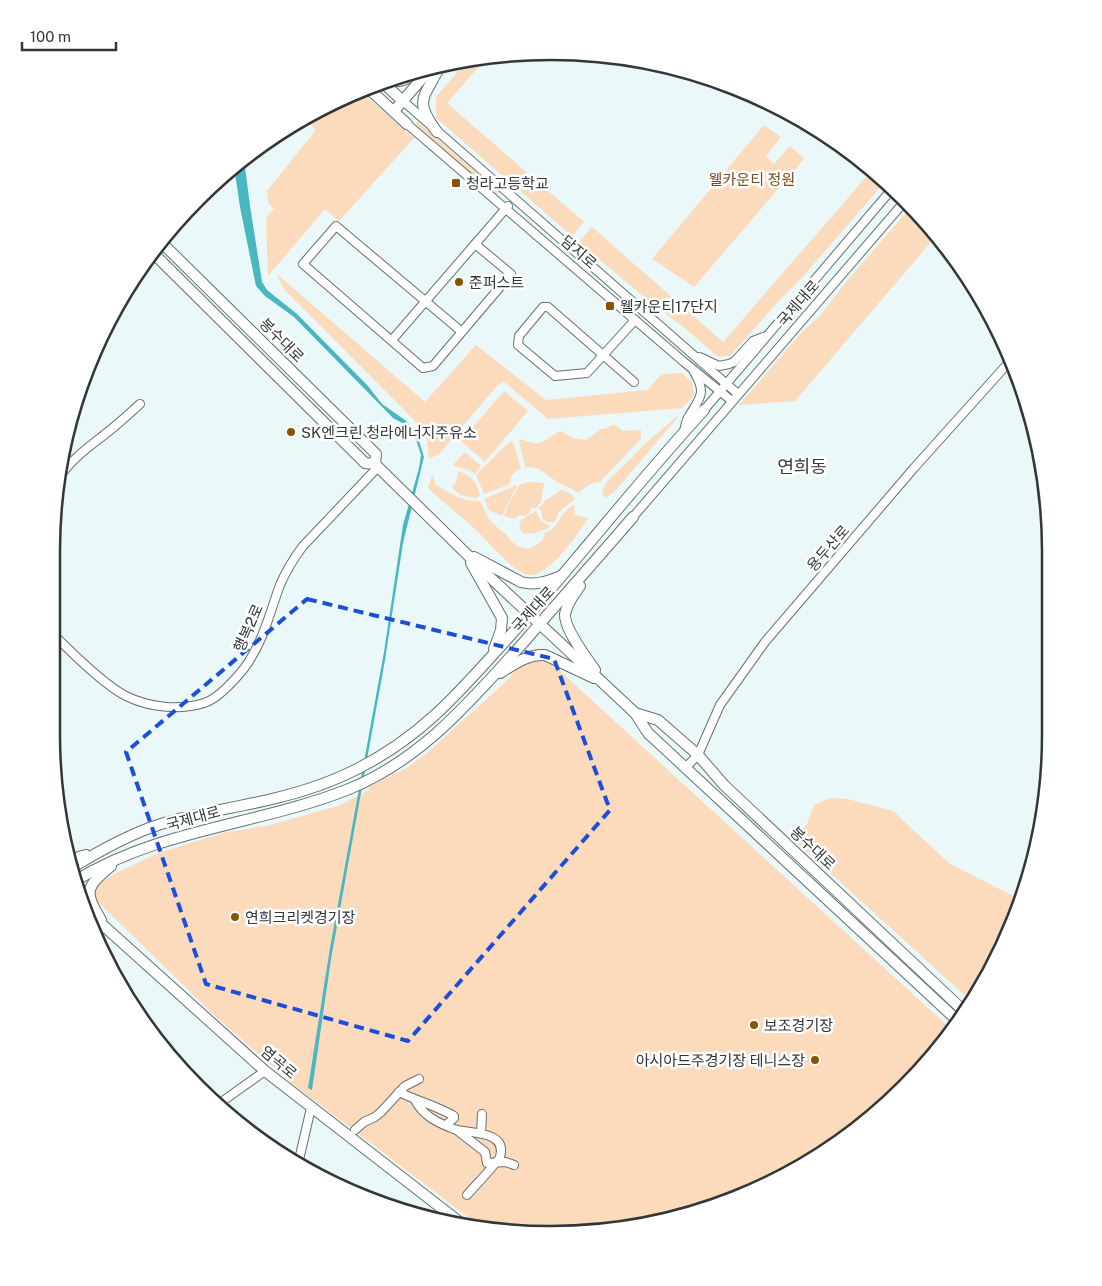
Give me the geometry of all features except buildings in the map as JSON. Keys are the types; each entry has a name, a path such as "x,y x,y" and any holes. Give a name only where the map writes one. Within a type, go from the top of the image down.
{"main road":[{"path":"436,74 422,104 424,113 437,132"},
{"path":"394,111 423,77"},
{"path":"388,88 403,101"},
{"path":"374,93 407,124"},
{"name":"봉수대로","path":"166,247 376,454 377,465"},
{"name":"봉수대로","path":"157,257 366,463 377,465 464,552 636,713 648,734 953,1017"},
{"name":"국제대로","path":"78,864 99,851 162,824 271,799 344,775 384,753 415,732 450,702 530,614 704,410"},
{"name":"국제대로","path":"81,877 118,859 172,838 278,812 340,792 384,771 419,748 467,706 633,517"},
{"path":"464,552 528,584 540,583 566,572"},
{"path":"464,552 502,618 501,630 493,654"},
{"path":"593,564 568,606 565,620 568,628 603,682"},
{"path":"491,678 522,659 536,654 544,655 603,682"},
{"name":"봉수대로","path":"636,713 658,720 698,755 724,785 960,1007"},
{"path":"76,858 99,851"},
{"path":"107,929 90,900 90,890 95,880 118,859"},
{"name":"염곡로","path":"95,918 265,1071 452,1216"},
{"path":"98,925 107,929"}],"street":[{"path":"403,101 738,394"},
{"name":"담지로","path":"407,124 732,401"},
{"name":"국제대로","path":"704,410 888,194"},
{"path":"392,340 514,199"},
{"name":"국제대로","path":"633,517 900,206"},
{"path":"462,332 336,226 303,264 423,368 427,368 433,366 462,332 511,274 475,244"},
{"path":"634,382 604,354 548,307 543,307 519,336 518,345 554,376 587,373 604,354 635,320"},
{"path":"693,354 718,366 723,366 734,362 753,341 768,335"},
{"path":"684,362 694,368 701,368 701,364 693,354"},
{"path":"684,362 699,380 702,394 697,406 687,418 684,432"},
{"name":"용두산로","path":"685,768 698,755 720,705 765,642 914,468 1006,365"},
{"path":"67,467 82,451 140,404"},
{"name":"행복2로","path":"60,640 104,681 125,695 146,703 176,708 205,703 232,683 252,657 281,585 303,546 377,465"},
{"path":"566,572 569,581 574,582 579,579"},
{"path":"493,654 504,648 507,649 508,656 502,666"},
{"path":"224,1101 265,1071"},
{"path":"355,1130 364,1122 382,1112 405,1086 419,1079"},
{"path":"399,1092 414,1100 435,1106 454,1116 446,1125"},
{"path":"414,1100 428,1117 456,1130 485,1152 488,1163 506,1162 514,1165"},
{"path":"300,1157 311,1108"},
{"path":"481,1133 482,1114"},
{"path":"456,1130 481,1133 494,1138 500,1145 500,1157 467,1195"}],"highlighted area":[{"path":"307,599 554,659 610,810 408,1041 206,984 126,752"}],"green space":[{"path":"480,65 447,103 584,222 572,236 436,118 436,97 461,68"},
{"path":"366,96 414,138 339,221 325,209 268,276 266,218 274,208 268,203 267,191 316,130 310,124"},
{"path":"417,121 499,194 495,194 416,125"},
{"name":"웰카운티 정원","path":"764,125 781,137 766,156 774,164 790,146 804,159 694,287 652,259"},
{"path":"867,175 880,187 801,279 731,355 718,357 579,242 592,227 723,342"},
{"path":"906,213 932,241 795,401 739,405 803,331 820,316 846,282"},
{"path":"277,274 425,402 476,345 546,400 647,390 662,374 682,373 692,382 694,396 682,408 548,419 504,382 497,386 439,454 429,459 426,432 283,288"},
{"path":"504,391 528,411 485,462 461,441"},
{"path":"679,416 614,492 605,498 602,491 606,483 647,442"},
{"path":"611,425 615,425 623,431 641,430 641,439 600,482 590,484 578,493 534,467 525,467 520,439 532,443 540,443 561,431 573,438 586,440 601,429 606,429"},
{"path":"511,441 513,442 521,468 513,474 508,485 484,494 476,475"},
{"path":"465,452 481,466 475,474 453,465"},
{"path":"459,471 471,477 477,486 480,495 477,498 460,494 452,487 456,483"},
{"path":"432,476 436,485 452,494 468,500 480,501 489,519 512,542 517,546 528,549 542,541 545,533 554,528 565,512 574,505 575,515 588,518 578,534 554,562 537,574 529,575 522,573 508,563 477,531 428,488"},
{"path":"528,482 544,483 541,502 535,509 532,507 526,516 519,515 515,519 504,516 519,485"},
{"path":"517,485 502,516 489,510 484,499"},
{"path":"561,490 570,493 575,499 559,512 555,522 543,520 541,511 538,509 545,501"},
{"path":"536,511 541,521 551,527 536,533 524,534 519,528 521,520"},
{"path":"540,658 549,662 560,671 947,1025 920,1059 898,1082 850,1125 796,1160 739,1189 678,1209 647,1217 615,1222 551,1226 519,1225 471,1220 294,1085 215,1016 95,899 95,891 102,882 116,873 158,853 223,833 270,825 338,806 369,790 369,787 408,767 427,753 503,684 523,663"},
{"path":"830,798 848,799 893,811 950,864 1015,897 991,952 966,997 793,839 807,824 814,805"}],"water":[{"path":"245,167 262,282 267,290 297,314 368,386 382,404 405,420 416,431 424,457 403,543 385,660 331,959 312,1090 308,1088 330,948 384,652 403,525 421,455 414,433 404,424 393,418 294,317 265,296 256,286 235,175"}],"place":[{"name":"청라고등학교","path":"456,183"},
{"name":"준퍼스트","path":"459,282"},
{"name":"웰카운티17단지","path":"610,306"},
{"name":"SK엔크린 청라에너지주유소","path":"291,432"},
{"name":"연희크리켓경기장","path":"235,917"},
{"name":"보조경기장","path":"754,1025"},
{"name":"아시아드주경기장 테니스장","path":"815,1060"}],"district":[{"name":"연희동","path":"802,466"}]}
